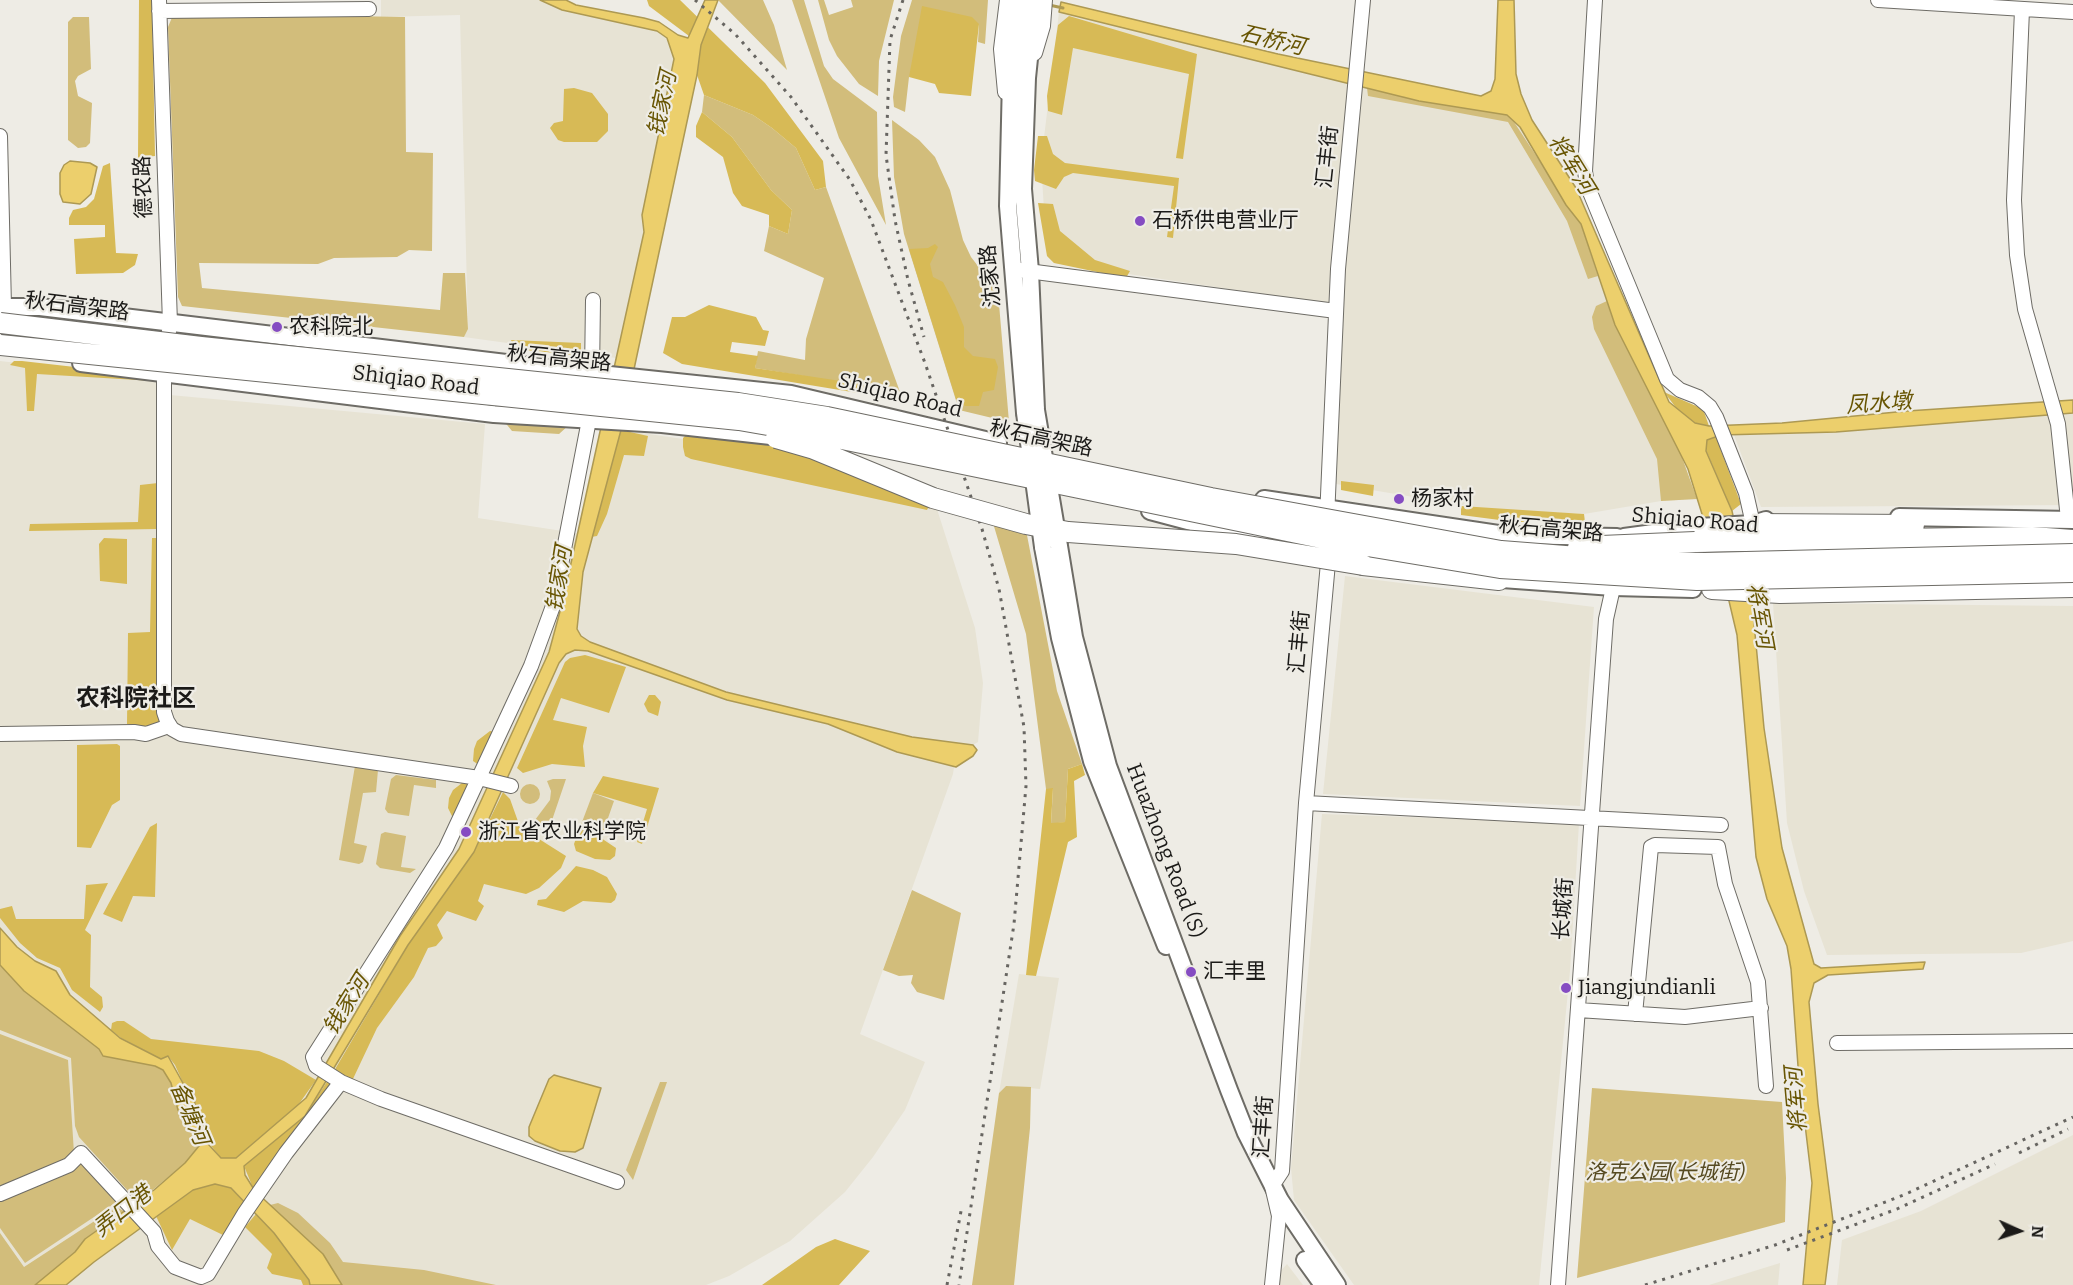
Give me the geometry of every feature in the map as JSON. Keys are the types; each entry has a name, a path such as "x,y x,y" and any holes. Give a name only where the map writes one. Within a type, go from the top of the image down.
{"highway":[{"name":"秋石高架路","path":"1,312 760,406 827,417 1211,498 1501,551 1642,562 1705,563 2073,554"},
{"name":"秋石高架路","path":"0,345 657,411 808,432 1320,538 1500,568 1697,580 2073,572"},
{"path":"657,411 791,442 933,498 1026,524 1068,532 1236,544 1363,565 1499,580"},
{"path":"1752,524 2005,526 2071,523"},
{"path":"1501,551 1683,542 2010,537 2073,542"},
{"path":"1717,590 1854,591 2073,587"}],"main road":[{"name":"沈家路","path":"1026,4 1027,78 1023,189 1030,271 1030,412"},
{"name":"沈家路","path":"1026,4 1009,133 1008,206 1030,412 1051,546"},
{"name":"Shiqiao Road","path":"1,312 40,307 597,374 802,396 989,441 1245,496 1505,534 1624,537 1698,545 1745,547 2073,542"},
{"name":"Shiqiao Road","path":"0,354 164,372 495,414 667,424 843,446 1141,509 1237,534 1499,580 1717,590"},
{"path":"1624,537 1698,527 1752,524"},
{"name":"Huazhong Road (S)","path":"1051,546 1108,766 1233,1100 1272,1186 1311,1250 1337,1285"},
{"name":"Huazhong Road (S)","path":"1051,546 1060,638 1092,761 1234,1126 1292,1241 1323,1285"},
{"path":"1759,589 2073,579"}],"street":[{"name":"汇丰街","path":"1272,1285 1279,1216 1272,1186 1282,1171 1306,803 1329,550 1326,508 1336,311 1363,0"},
{"path":"1595,0 1585,171 1587,185 1667,379 1680,390 1698,397 1710,407 1716,417 1746,494 1752,524"},
{"path":"1878,0 2073,12"},
{"path":"159,5 369,9"},
{"name":"德农路","path":"159,5 170,323 164,372 164,712 170,726"},
{"path":"2022,10 2014,200 2017,255 2025,309 2062,455 2071,523"},
{"path":"0,136 1,312"},
{"path":"1013,269 1336,311"},
{"path":"593,300 597,374"},
{"path":"592,420 545,633 446,848 313,1057 316,1066 341,1082 381,1099 617,1182"},
{"name":"长城街","path":"1558,1285 1606,620 1624,537"},
{"path":"0,734 134,732 146,734 170,726 181,734 479,778 512,786"},
{"path":"1306,803 1592,816 1721,825"},
{"path":"1635,1014 1651,847 1654,845 1718,847 1728,894 1758,982 1766,1086"},
{"path":"1578,1010 1685,1017 1761,1008"},
{"path":"1837,1043 2073,1041"},
{"path":"0,1194 69,1165 81,1153 154,1232 159,1245 175,1267 201,1277 208,1274 262,1187 341,1082"}],"shaded area":[{"path":"139,0 152,0 155,156 138,158"},
{"path":"381,0 540,0 562,10 657,31 667,38 674,59 642,215 644,232 616,358 464,337 468,329 460,15 381,17"},
{"path":"647,0 680,0 765,83 823,161 826,187 815,190 796,148 772,128 753,115 704,95 697,75 701,45 649,6"},
{"path":"922,6 972,17 979,24 971,96 939,93 935,84 909,77"},
{"path":"1059,12 1419,101 1507,115 1520,127 1586,241 1615,325 1697,499 1661,501 1584,514 1485,509 1336,484 1344,306 1054,263 1047,256 1041,163"},
{"path":"1069,16 1197,54 1183,159 1176,158 1189,74 1073,48 1062,115 1048,111 1047,96 1058,25"},
{"path":"574,88 592,93 608,114 608,131 597,142 564,142 558,140 550,128 554,123 563,121 564,89"},
{"path":"702,112 732,137 771,190 792,210 788,234 769,226 769,215 742,206 733,193 723,157 696,137 696,126"},
{"path":"1038,136 1047,136 1053,154 1065,163 1179,178 1173,238 1167,237 1174,186 1073,173 1064,177 1056,189 1035,181"},
{"path":"110,163 116,253 138,254 135,265 123,273 76,274 74,239 105,237 105,225 69,225 69,218 73,210 86,207 94,199 103,166"},
{"path":"1038,203 1053,204 1060,231 1095,260 1130,271 1126,278 1054,263 1047,256"},
{"path":"935,244 938,247 930,264 933,277 943,282 955,305 964,327 964,347 973,356 995,359 998,367 994,390 983,392 979,406 965,406 956,399 909,249 928,248"},
{"path":"709,305 756,317 763,330 769,331 765,346 732,342 730,352 758,356 755,368 867,385 864,394 682,364 663,353 672,317 685,317"},
{"path":"511,340 581,343 581,351 575,355 515,349"},
{"name":"浙江省农业科学院","path":"0,361 159,379 170,395 485,424 478,518 582,534 564,637 728,697 956,754 953,774 860,1034 925,1062 905,1110 873,1157 845,1192 790,1241 729,1276 706,1285 0,1285"},
{"path":"14,361 154,376 154,381 37,374 34,411 27,411 25,368 10,365"},
{"path":"1664,392 1703,409 1709,426 1695,423 1677,409"},
{"path":"2073,413 2073,505 1761,507 1734,435 1836,432"},
{"path":"621,430 780,453 936,506 975,628 983,683 978,742 973,745 912,737 726,692 590,642 581,636 577,629 583,572"},
{"path":"621,430 648,436 644,456 624,455 607,514 597,536 591,537"},
{"path":"688,433 779,447 933,498 927,510 691,459 685,456 683,447 683,438"},
{"path":"1716,437 1741,504 1732,511 1706,450 1707,440"},
{"path":"1341,481 1374,485 1373,496 1341,490"},
{"path":"158,483 158,529 29,531 30,524 138,522 140,485"},
{"path":"1461,506 1584,514 1585,522 1515,522 1461,515"},
{"path":"104,538 127,539 127,584 100,581 99,544"},
{"path":"152,538 159,538 159,723 140,728 127,724 128,633 150,632"},
{"path":"1345,576 1594,607 1580,806 1323,794"},
{"path":"1773,603 2073,606 2073,941 2021,953 1827,955 1804,891 1787,823"},
{"path":"585,655 626,667 609,713 561,698 553,720 587,727 583,746 585,767 552,764 523,773 517,768 565,662 570,658"},
{"path":"649,695 655,695 661,702 658,716 648,712 644,704"},
{"path":"490,731 497,732 479,765 473,761 474,749 477,741"},
{"path":"117,744 120,746 120,800 112,805 91,848 77,847 77,745"},
{"path":"1082,764 1085,775 1074,781 1077,837 1068,842 1036,976 1026,975 1046,789 1053,788 1051,823 1065,822 1068,769"},
{"path":"603,776 659,788 642,844 637,842 647,809 593,793"},
{"path":"462,783 471,784 453,818 448,808 449,798 453,790"},
{"path":"503,792 510,799 520,827 566,856 561,868 539,888 526,894 484,884 478,901 484,906 476,921 447,911 437,925 443,938 436,946 428,948 414,977 377,1028 352,1081 334,1071 408,945 474,852"},
{"path":"1322,814 1579,823 1570,971 1539,1285 1354,1285 1294,1200 1291,1168"},
{"path":"157,823 155,897 133,896 122,922 103,914 150,827"},
{"path":"579,830 601,838 616,848 615,856 610,860 595,859 576,851 574,844"},
{"path":"576,866 593,870 607,877 617,894 615,900 611,903 583,901 564,912 537,905 538,900 546,899"},
{"path":"108,883 85,930 91,935 90,987 102,997 103,1007 100,1012 72,990 60,968 37,958 20,943 0,918 0,909 12,906 16,919 84,919 86,885"},
{"path":"1019,974 1059,978 1040,1089 1006,1086 999,1093"},
{"path":"124,1021 151,1039 259,1051 284,1061 316,1080 296,1108 236,1158 221,1158 203,1136 196,1116 194,1094 184,1085 175,1065 168,1056 161,1059 121,1038 111,1030 112,1023"},
{"path":"328,1080 343,1090 296,1135 253,1188 244,1166 305,1116"},
{"path":"2073,1135 2073,1285 1837,1285 1842,1240 1921,1211"},
{"path":"215,1184 231,1188 245,1203 223,1235 190,1219 172,1250 156,1216 193,1190"},
{"path":"256,1214 274,1233 309,1280 310,1285 303,1285 301,1280 272,1274 267,1268 272,1254 245,1227"},
{"path":"835,1239 870,1251 839,1285 762,1285 816,1247"},
{"path":"1780,1263 1778,1285 1709,1285"},
{"path":"1287,1264 1303,1285 1276,1285 1277,1275"}],"green space":[{"path":"718,0 763,0 774,25 787,70"},
{"path":"792,0 804,0 824,66 833,79 877,112 878,176 886,225 839,138"},
{"path":"818,0 824,0 829,15 853,7 851,0 894,0 879,61 878,96 859,84 837,56 829,40"},
{"path":"912,0 988,0 985,44 978,42 979,24 909,77 905,112 894,107 893,97 901,36"},
{"path":"181,13 405,17 406,152 433,153 432,251 409,250 397,257 334,258 318,264 199,263 202,288 440,310 443,273 465,273 468,329 464,337 182,306 178,297 168,27 173,15"},
{"path":"73,17 89,17 91,69 78,76 75,81 78,96 92,103 90,143 86,147 78,148 68,140 68,22"},
{"path":"1367,88 1419,101 1507,115 1514,122 1581,224 1598,276 1588,279 1567,221 1508,122 1368,96"},
{"path":"704,95 753,115 772,128 796,148 815,190 826,187 900,392 755,368 758,351 805,360 806,339 824,278 764,251 769,226 788,234 792,210 771,190 732,137 702,112"},
{"path":"892,120 919,140 935,157 950,190 963,240 971,257 998,292 1009,422 959,410 904,234 894,177"},
{"path":"1607,301 1615,325 1679,449 1697,499 1661,501 1657,459 1594,329 1592,317 1596,306"},
{"path":"503,420 569,425 559,434 512,431"},
{"path":"993,523 1026,530 1057,691 1082,764 1068,769 1065,822 1051,824 1053,789 1046,789 1026,634"},
{"path":"355,766 378,770 376,792 363,793 354,843 367,846 363,862 359,864 339,860"},
{"path":"396,775 436,780 436,788 414,785 409,816 388,813 385,809 391,779"},
{"path":"566,779 548,832 535,820 550,800 551,791 547,781"},
{"path":"526,784 534,784 540,790 540,798 534,804 526,804 520,798 520,790"},
{"path":"593,793 614,801 601,838 579,830"},
{"path":"385,832 406,836 401,867 416,869 410,873 380,868 376,864 381,834"},
{"path":"912,890 961,913 944,1000 917,992 911,983 913,975 899,976 883,970"},
{"path":"0,965 24,991 99,1049 103,1056 155,1066 163,1070 171,1083 178,1110 193,1131 199,1146 185,1163 138,1202 79,1137 75,1126 71,1058 0,1030"},
{"path":"0,1034 68,1060 74,1153 118,1201 25,1263 0,1228"},
{"path":"660,1082 667,1082 633,1180 626,1170"},
{"path":"1006,1086 1031,1087 1030,1128 1014,1285 972,1285 999,1093"},
{"name":"洛克公园(长城街)","path":"1592,1088 1782,1102 1786,1178 1785,1222 1577,1278"},
{"path":"278,1203 298,1213 330,1243 343,1262 424,1270 496,1285 342,1285 322,1254 270,1205"},
{"path":"116,1207 124,1211 85,1239 75,1252 35,1285 0,1285 0,1233 24,1267"}],"water":[{"name":"备塘河","path":"540,0 566,0 576,5 644,18 659,22 678,35 688,38 705,0 718,0 701,45 697,75 621,430 583,572 577,629 581,636 590,642 726,692 912,737 973,745 977,750 973,756 956,767 897,752 828,724 727,700 588,651 575,650 566,654 559,663 474,852 408,945 305,1116 244,1166 245,1175 255,1191 323,1254 342,1285 310,1285 309,1280 274,1233 231,1188 215,1184 193,1190 66,1285 35,1285 75,1252 85,1239 154,1190 185,1163 199,1146 193,1131 178,1110 171,1083 163,1070 155,1066 103,1056 99,1049 24,991 0,965 0,928 17,947 35,961 56,971 70,995 120,1038 161,1059 168,1056 184,1085 194,1094 196,1116 208,1144 221,1158 236,1158 306,1098 400,936 459,849 549,652 562,604 644,232 642,215 674,59 667,38 657,31 562,10"},
{"path":"1498,0 1514,0 1516,74 1521,94 1532,120 1576,188 1669,402 1695,423 1709,426 1782,423 1907,411 2073,400 2073,413 1836,432 1721,435 1707,440 1706,451 1732,511 1752,602 1764,728 1782,848 1814,964 1821,968 1925,962 1923,969 1828,975 1814,983 1809,1002 1818,1104 1833,1221 1825,1285 1803,1285 1812,1183 1798,1066 1791,969 1787,946 1767,899 1756,857 1737,635 1729,601 1688,469 1615,325 1581,224 1566,205 1520,127 1507,115 1419,101 1059,12 1061,2 1278,54 1481,96 1491,91 1495,79"},
{"path":"70,161 90,163 97,167 91,194 80,204 63,202 60,194 60,173 64,165"},
{"path":"554,1075 601,1088 583,1148 575,1152 560,1151 535,1141 529,1136 529,1127 549,1079"}],"waterway":[{"name":"石桥河","path":"1049,5 1063,8"}],"railway":[{"path":"695,0 735,34 791,97 850,180 871,220 925,363 982,529 999,589 1024,727 1026,786 1014,924 959,1285"},
{"path":"903,0 890,40 886,155 895,220 908,280 924,337"},
{"path":"1645,1285 1775,1245 1906,1194 2073,1117"},
{"path":"2019,1153 2068,1129"},
{"path":"1787,1250 1897,1209 1995,1164"},
{"path":"947,1285 962,1206"}],"place":[{"name":"石桥供电营业厅","path":"1140,221"},
{"name":"农科院北","path":"277,327"},
{"name":"杨家村","path":"1399,499"},
{"name":"浙江省农业科学院","path":"466,832"},
{"name":"汇丰里","path":"1191,972"},
{"name":"Jiangjundianli","path":"1566,988"}],"district":[{"name":"农科院社区","path":"136,699"}],"water label":[{"name":"钱家河","path":"663,104"},
{"name":"将军河","path":"1571,165"},
{"name":"凤水墩","path":"1879,404"},
{"name":"钱家河","path":"560,579"},
{"name":"将军河","path":"1759,616"},
{"name":"钱家河","path":"347,1005"},
{"name":"将军河","path":"1797,1100"},
{"name":"弄口港","path":"123,1212"}]}
